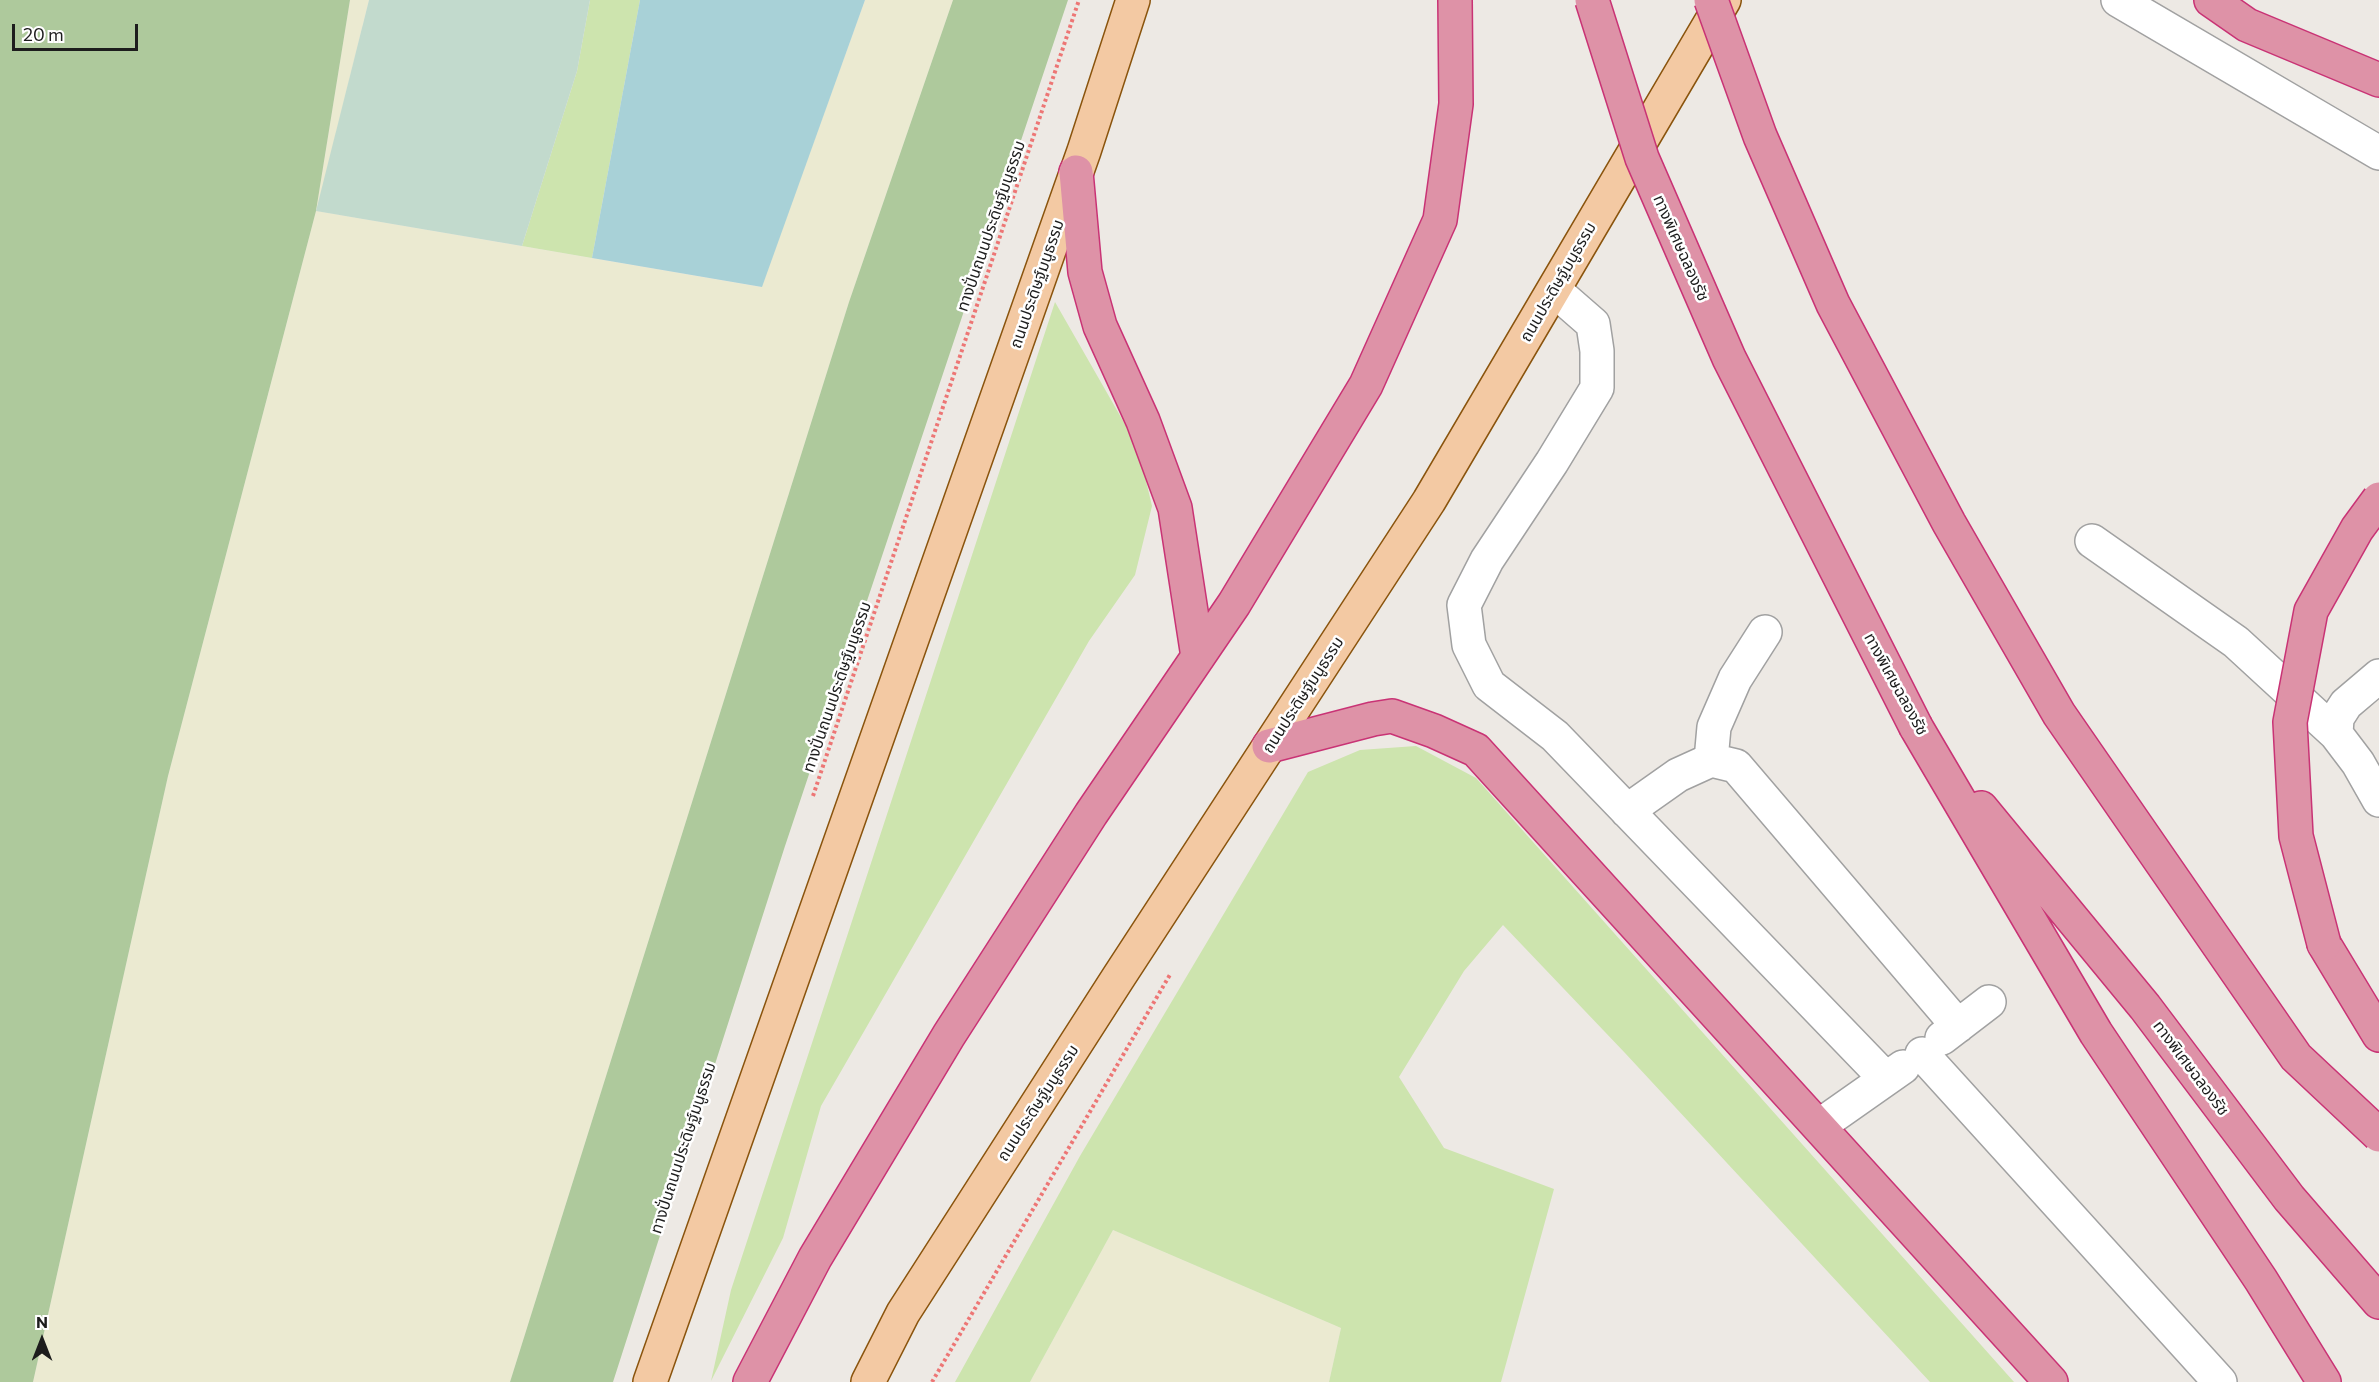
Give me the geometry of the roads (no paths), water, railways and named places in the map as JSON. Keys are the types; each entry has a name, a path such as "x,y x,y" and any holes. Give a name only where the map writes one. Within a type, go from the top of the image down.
{"highway":[{"path":"750,1382 815,1258 949,1035 1091,814 1234,604 1366,386 1440,220 1456,104 1455,0"},
{"name":"ทางพิเศษฉลองรัช","path":"1592,0 1642,158 1729,358 1916,727 2145,1007 2289,1198 2379,1302"},
{"path":"1711,0 1760,136 1833,304 1949,524 2059,714 2296,1057 2379,1135"},
{"path":"2211,0 2247,25 2379,80"},
{"path":"1076,172 1085,272 1100,326 1143,421 1175,507 1198,657"},
{"path":"2379,499 2357,529 2311,611 2290,722 2296,836 2324,944 2379,1035"},
{"path":"1269,746 1392,716 1434,731 1476,750 2051,1382"},
{"path":"1916,727 2096,1033 2254,1270 2324,1382"}],"main road":[{"name":"ถนนประดิษฐ์มนูธรรม","path":"650,1382 1076,172 1133,0"},
{"name":"ถนนประดิษฐ์มนูธรรม","path":"868,1382 903,1313 1430,501 1724,0"}],"lane":[{"path":"2118,0 2379,153"},
{"path":"1554,290 1593,324 1597,351 1597,388 1552,462 1487,560 1464,605 1469,645 1489,685 1555,736 1886,1079"},
{"path":"2092,542 2236,642 2337,734 2358,763 2379,800"},
{"path":"1711,760 1713,727 1735,680 1765,632"},
{"path":"2337,734 2337,718 2346,704 2379,676"},
{"path":"1627,811 1678,774 1711,760 1736,766 1958,1026"},
{"path":"1819,1126 1922,1054 1989,1002"},
{"path":"1922,1054 2220,1382"}],"water":[{"path":"640,0 865,0 762,287 592,258"}]}
